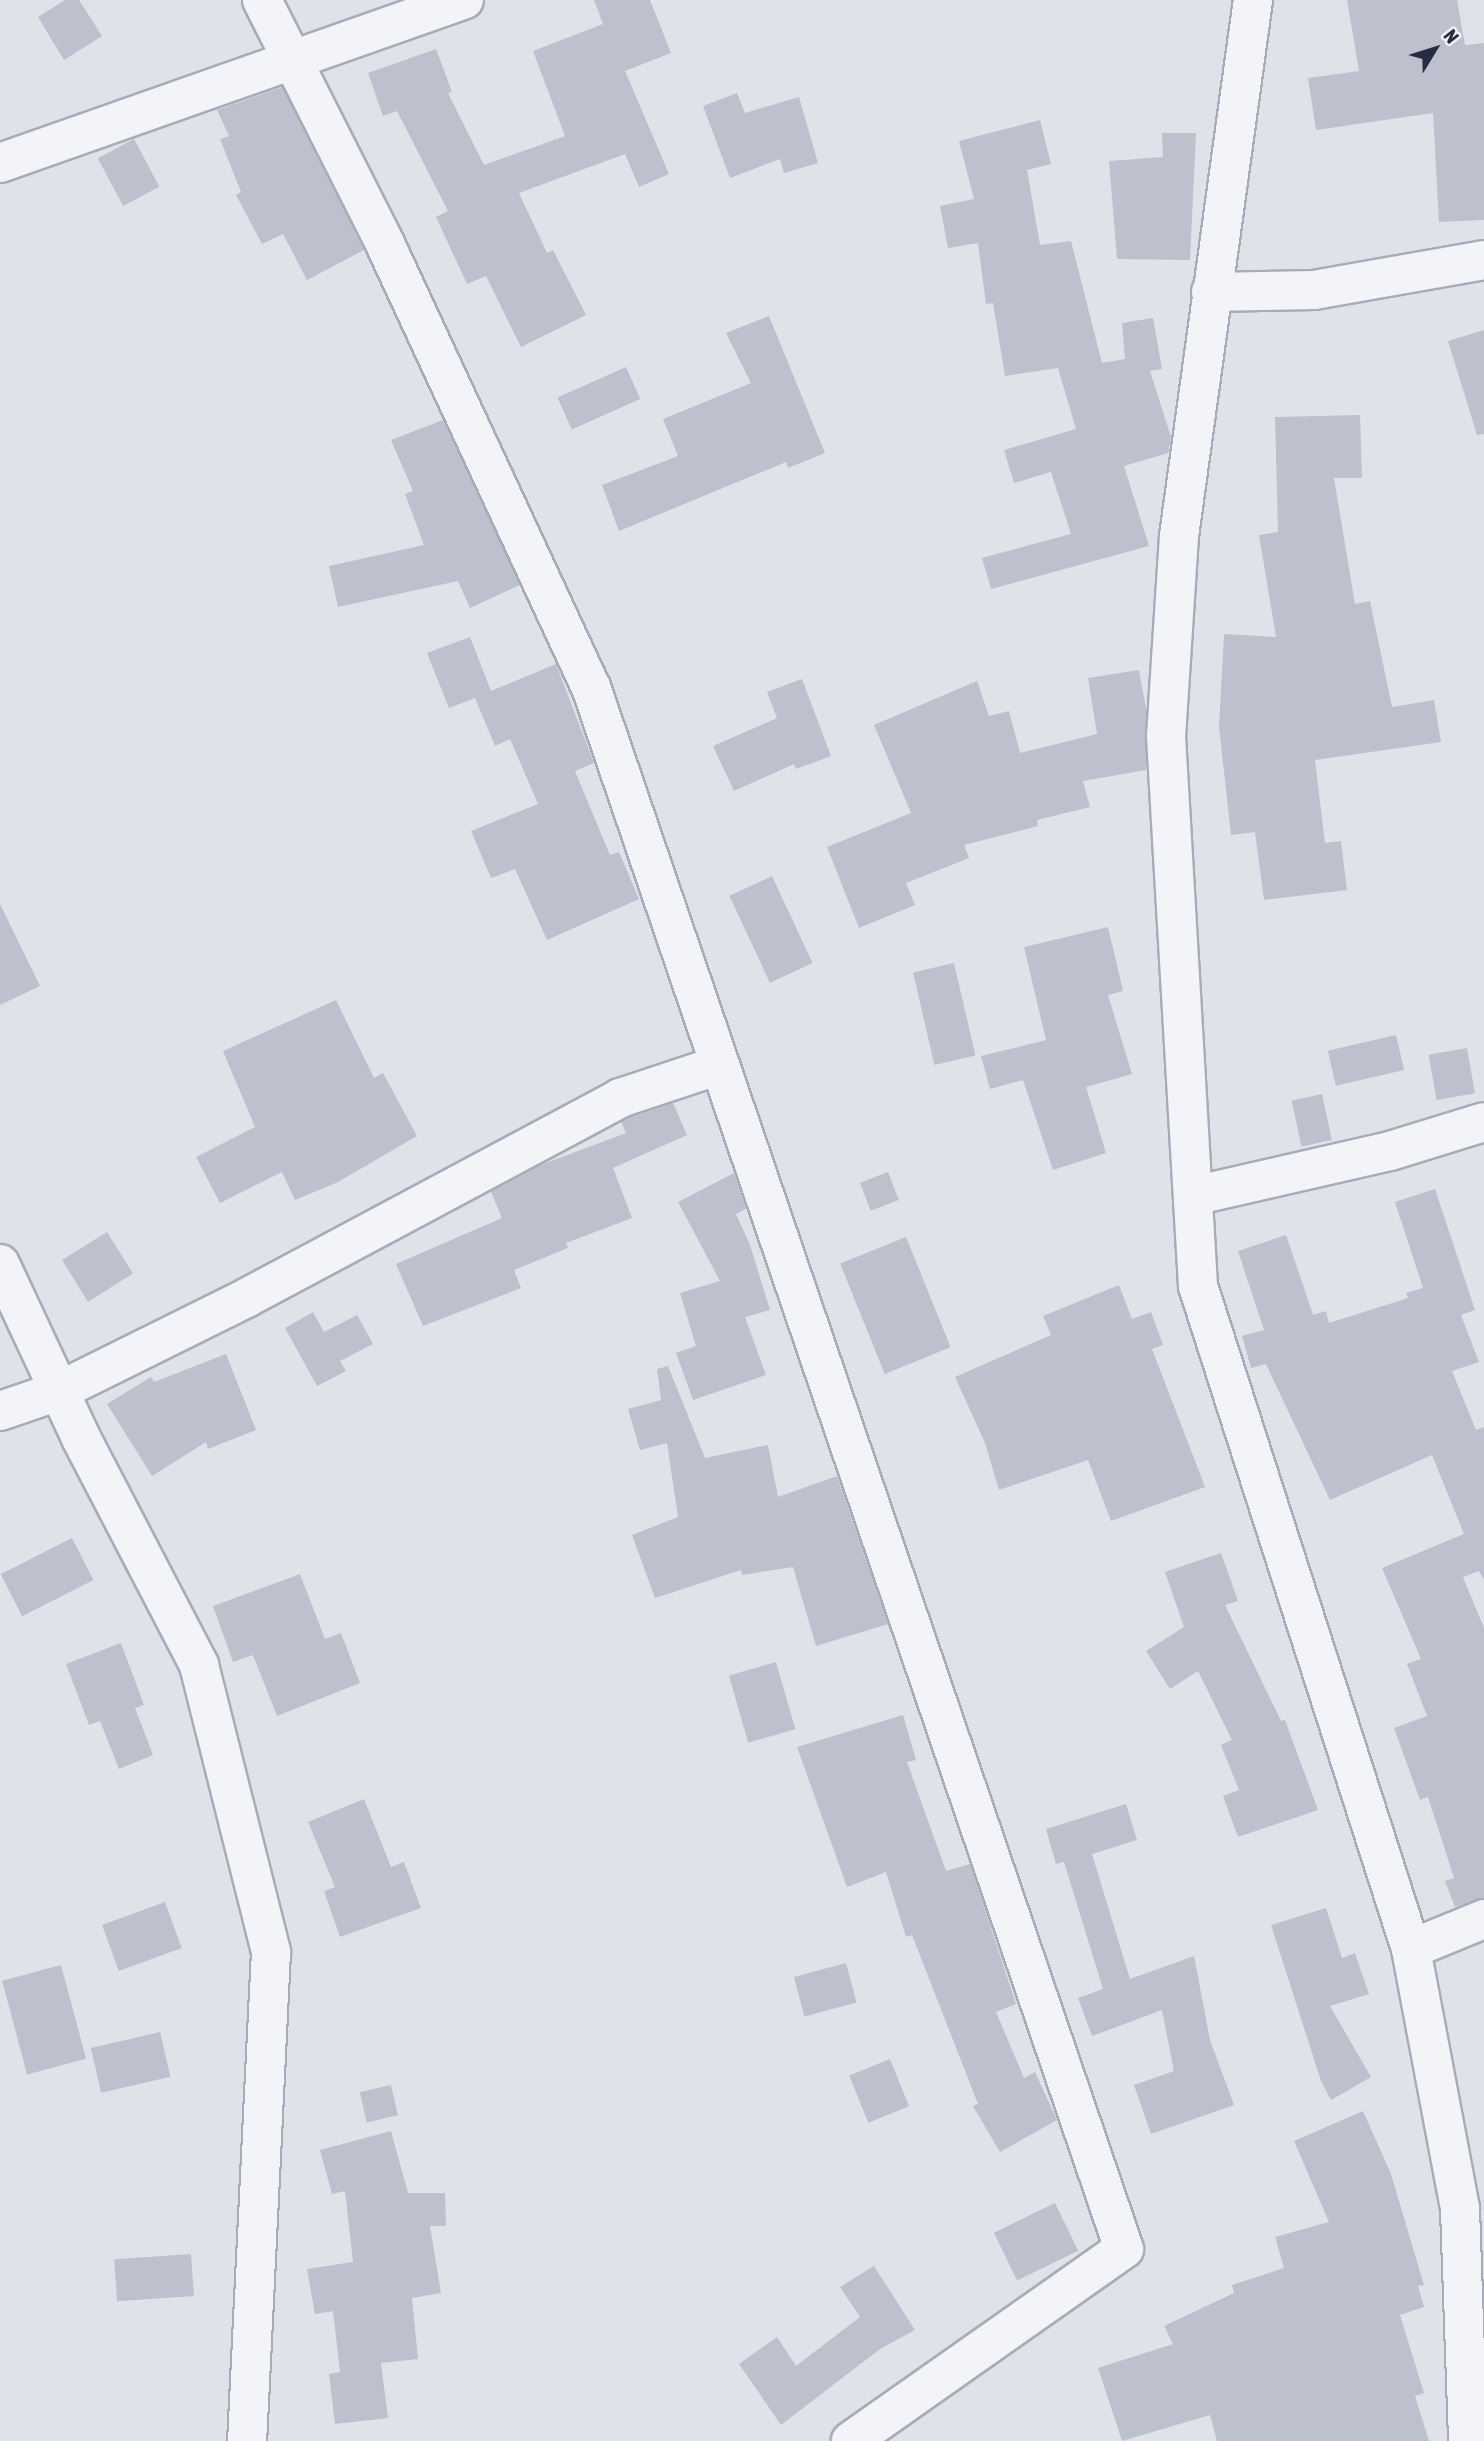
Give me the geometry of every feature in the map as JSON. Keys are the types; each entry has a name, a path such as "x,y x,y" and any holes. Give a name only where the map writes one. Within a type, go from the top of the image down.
{"street":[{"path":"262,0 386,246 591,687 1124,2249 851,2441"},
{"path":"0,163 464,0"},
{"path":"1253,0 1179,536 1166,736 1198,1286 1411,1949 1460,2209 1468,2441"},
{"path":"1211,292 1314,290 1484,260"},
{"path":"0,1411 59,1391 248,1297 620,1098 720,1065"},
{"path":"1193,1196 1391,1151 1484,1122"},
{"path":"0,1264 59,1391 199,1665 271,1952 247,2441"},
{"path":"1411,1949 1484,1919"}],"building":[{"path":"65,0 79,0 102,36 64,60 38,17"},
{"path":"594,0 650,0 671,53 625,71 669,174 639,187 625,154 519,193 547,253 553,250 586,315 521,347 486,276 467,284 436,217 448,211 397,111 383,116 368,73 436,49 452,92 448,93 484,165 565,136 533,51 603,24"},
{"path":"1347,0 1457,0 1465,45 1484,43 1484,220 1439,222 1433,113 1316,130 1308,78 1359,71"},
{"path":"282,87 364,250 307,280 283,234 262,244 236,195 241,192 220,139 229,136 217,110"},
{"path":"737,93 745,113 799,97 818,163 784,173 780,159 730,178 703,106"},
{"path":"1040,120 1051,164 1027,170 1040,245 1071,241 1102,363 1125,359 1122,323 1153,318 1162,369 1150,371 1171,437 1168,453 1124,466 1149,546 991,589 982,558 1071,534 1051,472 1014,483 1004,450 1076,429 1058,368 1005,376 993,303 986,304 978,243 948,248 940,206 974,199 959,141"},
{"path":"1162,133 1196,133 1190,260 1117,259 1109,161 1163,157"},
{"path":"134,139 159,187 123,206 98,158"},
{"path":"769,316 825,453 788,468 786,462 619,531 602,485 678,456 663,419 751,383 726,333"},
{"path":"1484,330 1484,434 1477,435 1448,341"},
{"path":"626,367 640,399 572,429 557,398"},
{"path":"1360,415 1362,478 1334,478 1355,604 1370,601 1392,707 1434,700 1441,742 1315,760 1325,843 1341,841 1347,890 1264,900 1255,832 1231,835 1219,726 1224,634 1276,637 1259,535 1278,532 1275,417"},
{"path":"443,420 520,585 470,608 458,581 338,607 329,566 424,545 405,494 413,491 391,440"},
{"path":"470,637 491,691 556,664 594,763 575,771 610,855 619,852 639,899 547,940 515,869 491,878 471,831 538,804 510,739 495,746 475,698 449,708 427,653"},
{"path":"1139,670 1146,708 1146,770 1083,781 1090,807 1037,820 1038,826 964,845 969,858 906,883 915,905 859,928 827,847 911,813 874,725 977,681 989,716 1009,711 1020,753 1097,734 1088,678"},
{"path":"802,679 831,756 796,769 794,764 734,791 713,746 777,718 767,692"},
{"path":"772,876 813,963 770,983 729,896"},
{"path":"0,904 40,986 0,1005"},
{"path":"1108,927 1123,991 1108,995 1132,1074 1086,1087 1106,1153 1053,1170 1023,1080 990,1089 981,1056 1046,1040 1024,947"},
{"path":"954,963 975,1056 934,1065 913,972"},
{"path":"336,1000 374,1078 383,1073 417,1136 338,1182 295,1200 282,1172 220,1203 196,1157 255,1127 223,1051"},
{"path":"1396,1035 1404,1070 1336,1086 1328,1051"},
{"path":"1467,1048 1475,1093 1437,1100 1429,1055"},
{"path":"1322,1094 1332,1140 1301,1146 1292,1100"},
{"path":"673,1103 687,1135 613,1168 632,1218 566,1243 568,1248 514,1270 521,1288 423,1326 396,1264 502,1218 491,1192 541,1165 626,1133 621,1122"},
{"path":"888,1172 899,1200 871,1211 860,1183"},
{"path":"734,1173 746,1209 736,1214 750,1245 770,1310 745,1317 766,1375 693,1400 676,1353 696,1346 680,1293 720,1281 678,1202"},
{"path":"1435,1189 1475,1310 1461,1315 1479,1362 1452,1371 1476,1430 1484,1427 1484,1580 1479,1571 1463,1577 1484,1628 1484,1898 1455,1907 1445,1881 1454,1878 1428,1797 1420,1800 1394,1728 1427,1716 1407,1664 1421,1659 1382,1568 1464,1534 1432,1455 1330,1500 1266,1364 1251,1368 1242,1336 1264,1330 1238,1251 1286,1235 1313,1315 1326,1311 1329,1323 1408,1298 1406,1293 1423,1288 1395,1202"},
{"path":"107,1232 133,1274 88,1302 62,1260"},
{"path":"906,1237 951,1347 885,1374 840,1264"},
{"path":"1119,1285 1132,1319 1151,1312 1163,1345 1152,1349 1205,1487 1111,1521 1088,1460 999,1490 985,1443 955,1377 1051,1335 1043,1316"},
{"path":"313,1312 324,1332 357,1315 373,1344 340,1361 346,1371 317,1386 285,1328"},
{"path":"226,1354 256,1430 208,1449 206,1442 152,1476 107,1404 151,1377 154,1382"},
{"path":"668,1366 705,1458 768,1445 778,1497 837,1476 888,1624 816,1646 793,1567 742,1575 741,1570 655,1598 632,1535 678,1517 667,1443 640,1450 628,1409 661,1400 657,1369"},
{"path":"72,1538 93,1580 22,1616 1,1574"},
{"path":"1221,1553 1238,1601 1225,1605 1281,1721 1285,1720 1318,1810 1238,1837 1223,1796 1239,1790 1221,1745 1232,1740 1198,1671 1170,1689 1146,1651 1184,1627 1165,1572"},
{"path":"300,1574 325,1639 341,1633 360,1683 277,1716 253,1655 233,1662 213,1606"},
{"path":"121,1643 144,1705 135,1708 153,1755 119,1769 100,1721 89,1725 66,1664"},
{"path":"776,1662 795,1729 748,1743 729,1676"},
{"path":"903,1715 916,1760 907,1762 946,1871 970,1864 1016,2004 996,2012 1024,2078 1035,2072 1057,2120 1000,2152 973,2106 978,2104 912,1935 906,1937 886,1872 847,1887 797,1747"},
{"path":"364,1799 391,1867 404,1862 421,1908 340,1937 324,1891 335,1887 308,1822"},
{"path":"1126,1804 1137,1840 1092,1854 1130,1979 1194,1956 1210,2040 1234,2105 1151,2134 1134,2085 1174,2071 1162,2010 1092,2036 1078,1998 1103,1989 1064,1862 1056,1864 1046,1829"},
{"path":"165,1902 182,1948 119,1971 102,1925"},
{"path":"1326,1908 1342,1958 1355,1953 1369,1994 1330,2006 1371,2077 1331,2100 1321,2081 1271,1925"},
{"path":"846,1963 857,2003 804,2017 794,1977"},
{"path":"61,1965 86,2059 27,2074 2,1981"},
{"path":"160,2032 170,2077 101,2093 91,2048"},
{"path":"890,2059 909,2106 868,2123 849,2075"},
{"path":"391,2085 398,2115 367,2122 360,2092"},
{"path":"1363,2111 1391,2174 1424,2285 1418,2286 1424,2307 1400,2315 1424,2393 1415,2396 1429,2441 1217,2441 1210,2415 1122,2441 1098,2368 1173,2344 1164,2326 1234,2293 1232,2285 1284,2268 1275,2237 1329,2222 1294,2141"},
{"path":"391,2131 408,2193 445,2193 446,2226 430,2226 441,2293 412,2298 418,2359 381,2363 388,2418 335,2424 329,2374 340,2372 333,2311 315,2314 307,2269 353,2262 345,2191 332,2194 320,2150"},
{"path":"1055,2203 1078,2251 1017,2280 994,2233"},
{"path":"191,2254 194,2296 117,2301 114,2259"},
{"path":"874,2266 915,2330 880,2349 781,2425 739,2364 777,2337 796,2366 860,2317 840,2287"}]}
